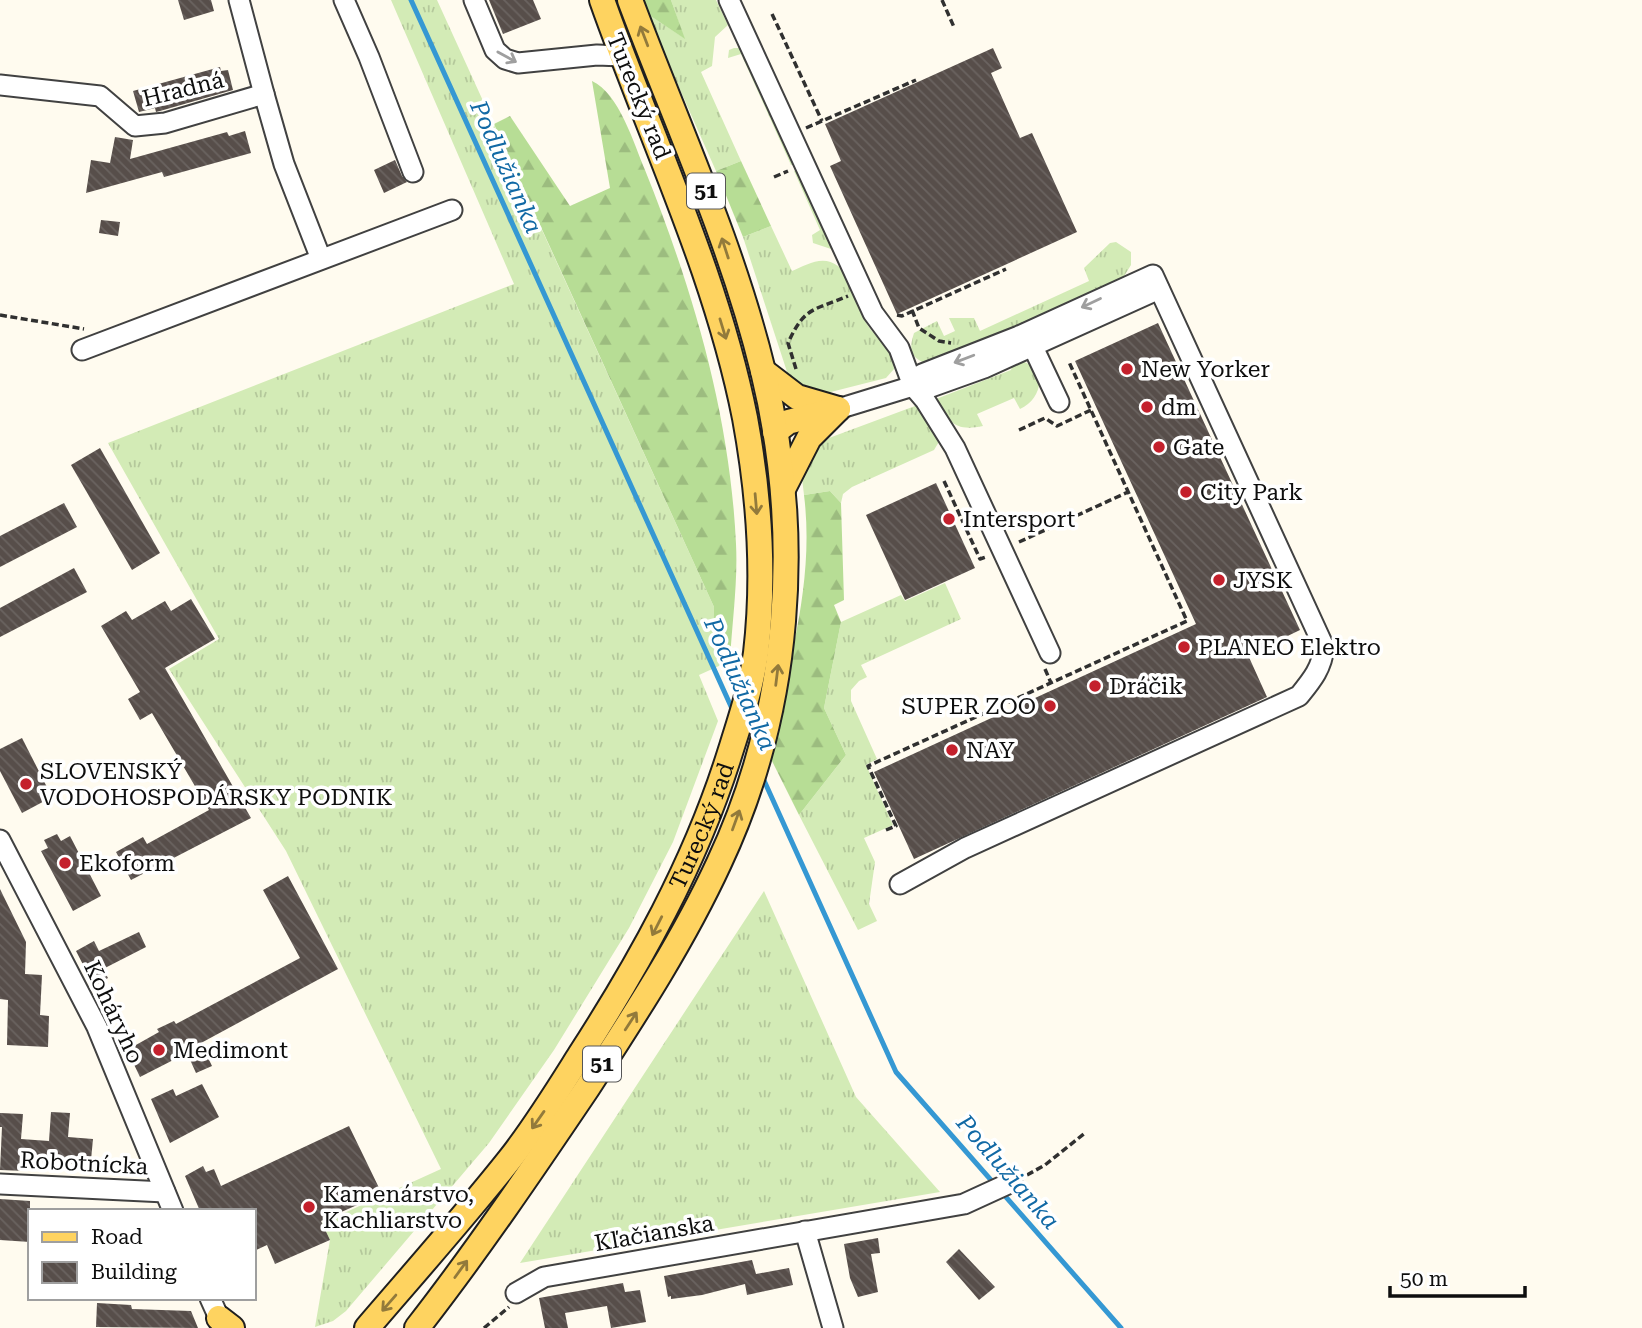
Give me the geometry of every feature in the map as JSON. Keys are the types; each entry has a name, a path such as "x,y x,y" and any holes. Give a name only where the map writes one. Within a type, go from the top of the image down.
{"main road":[{"name":"Turecký rad","path":"367,1328 512,1157 603,1020 641,956 674,892 708,816 746,704 756,653 760,573 758,525 748,436 729,349 678,195 602,0"},
{"name":"Turecký rad","path":"419,1327 556,1133 668,961 719,863 749,784 773,699 785,612 786,572 783,487 763,371 710,202 630,0"},
{"path":"763,371 797,397 838,409"},
{"path":"775,432 788,422 838,409"},
{"path":"783,487 809,438 838,409"},
{"path":"748,436 775,432 809,438"}],"street":[{"path":"239,0 284,164 321,259"},
{"path":"344,0 413,172"},
{"path":"474,0 495,50 505,59 518,63 597,55 622,56"},
{"path":"729,0 873,313 899,348 913,386 956,448 1050,653"},
{"name":"Hradná","path":"0,85 100,96 135,126 165,123 264,94"},
{"path":"82,350 452,210"},
{"path":"838,409 913,386 931,387 1156,282 1324,647 1315,677 1299,696 965,848 900,884"},
{"path":"1026,341 1059,402"},
{"name":"Koháryho","path":"0,840 97,1027 172,1209"},
{"name":"Kľačianska","path":"516,1293 544,1277 964,1204 1012,1182"},
{"name":"Robotnícka","path":"0,1184 165,1192"},
{"path":"805,1231 833,1328"}],"path":[{"path":"942,0 954,27"},
{"path":"772,14 822,121"},
{"path":"810,138 806,128 916,80"},
{"path":"774,177 797,167"},
{"path":"912,310 919,328 939,341 963,345"},
{"path":"0,314 120,335"},
{"path":"944,481 980,559 1128,492"},
{"path":"1012,1182 1045,1166 1085,1133"},
{"path":"484,1328 517,1301 516,1293"}],"green space":[{"path":"391,0 437,0 714,607 713,628 730,661 699,675 718,721 673,842 629,928 554,1050 489,1143 346,1311 333,1321 315,1327 330,1240 322,1223 441,1169 286,851 169,669 219,639 108,443 514,284"},
{"path":"642,0 671,0 685,39 646,13"},
{"path":"671,0 716,0 728,25 715,37 712,66 701,72 741,161 716,171 646,13 684,38"},
{"path":"734,48 743,51 794,164 791,165 741,54 728,58 729,50"},
{"path":"592,81 610,96 631,134 679,261 706,353 726,448 736,544 736,588 730,661 713,628 714,607 494,124 510,116 570,206 610,188"},
{"path":"741,161 771,226 743,237 716,171"},
{"path":"797,170 831,249 813,243 812,235 820,230 794,171"},
{"path":"771,226 792,271 826,261 838,266 842,271 864,319 893,362 894,369 886,378 819,395 790,381 743,237"},
{"path":"1116,242 1131,252 1131,265 1119,284 931,365 913,354 911,345 914,333 937,321 944,336 955,331 949,318 974,318 980,331 1089,281 1084,268 1110,243"},
{"path":"1022,361 1036,371 1039,385 1033,399 1020,409 1014,398 977,414 983,426 973,428 959,426 944,414 936,399 1011,370 1013,363"},
{"path":"915,406 926,411 940,440 934,450 852,487 843,494 841,503 830,491 804,495 801,470 816,449 829,438"},
{"path":"830,491 841,503 844,600 834,605 841,622 824,708 846,755 799,815 768,753 803,593 806,560 804,495"},
{"path":"945,583 961,619 861,665 867,677 851,690 851,701 877,759 866,765 893,825 864,838 875,862 869,904 877,921 858,930 799,815 846,755 824,708 841,622 901,595 905,601"},
{"path":"764,891 856,1097 940,1192 520,1263"}],"building":[{"path":"178,0 211,0 214,11 184,20"},
{"path":"489,0 533,0 541,19 503,34"},
{"path":"993,48 1002,68 991,73 1020,138 1032,133 1077,232 897,314 830,166 841,161 825,124"},
{"path":"220,67 221,71 228,70 233,90 156,112 155,108 139,112 133,91"},
{"path":"245,131 251,153 164,177 162,172 86,193 91,160 110,163 115,137 133,140 130,159 227,132 229,136"},
{"path":"395,160 407,182 384,193 374,170"},
{"path":"101,220 120,222 118,236 99,233"},
{"name":"City Park","path":"1158,323 1300,630 1248,655 1267,697 914,859 874,772 1196,624 1075,361"},
{"path":"100,448 160,553 132,570 71,465"},
{"path":"936,483 975,568 905,600 866,515"},
{"path":"64,503 77,527 0,567 0,536"},
{"path":"74,568 87,592 0,637 0,608"},
{"path":"191,599 215,639 165,668 251,818 131,880 116,852 143,837 147,844 209,810 152,713 140,720 128,699 140,692 101,626 126,611 132,620 165,601 171,611"},
{"name":"SLOVENSKÝ VODOHOSPODÁRSKY PODNIK","path":"22,738 52,797 22,813 0,771 0,749"},
{"name":"Ekoform","path":"57,834 61,841 70,836 101,896 73,911 41,851 48,848 44,840"},
{"path":"288,876 338,969 201,1043 212,1066 196,1073 187,1053 140,1077 127,1050 159,1032 157,1029 174,1021 176,1024 300,958 263,890"},
{"path":"0,889 26,942 25,974 42,975 40,1015 49,1016 48,1047 7,1045 8,1000 0,999"},
{"path":"139,932 146,947 103,969 108,978 94,986 76,951 94,941 99,951"},
{"path":"202,1084 219,1117 170,1143 151,1099 173,1089 176,1096"},
{"path":"51,1112 70,1113 68,1137 93,1139 91,1160 74,1159 74,1164 26,1161 26,1171 0,1170 0,1113 23,1114 21,1139 49,1141"},
{"path":"349,1126 382,1194 321,1221 330,1240 275,1264 267,1245 256,1250 256,1209 199,1209 185,1176 203,1166 206,1172 214,1169 221,1186"},
{"path":"0,1199 30,1201 28,1242 0,1240"},
{"path":"878,1238 880,1253 871,1254 878,1292 858,1297 850,1278 844,1244"},
{"path":"959,1249 995,1287 979,1300 946,1262"},
{"path":"752,1260 756,1274 789,1268 793,1285 747,1295 745,1284 702,1295 671,1299 671,1296 668,1297 664,1276"},
{"path":"623,1283 625,1292 640,1290 646,1322 611,1328 607,1306 565,1313 568,1328 545,1328 539,1298"},
{"path":"97,1303 131,1305 132,1309 191,1311 198,1328 96,1327"}],"waterway":[{"name":"Podlužianka","path":"411,0 734,713"},
{"name":"Podlužianka","path":"762,776 896,1072 1121,1328"}],"place":[{"name":"New Yorker","path":"1127,369"},
{"name":"dm","path":"1147,407"},
{"name":"Gate","path":"1159,447"},
{"name":"City Park","path":"1186,492"},
{"name":"Intersport","path":"949,519"},
{"name":"JYSK","path":"1219,580"},
{"name":"PLANEO Elektro","path":"1184,647"},
{"name":"Dráčik","path":"1095,686"},
{"name":"SUPER ZOO","path":"1050,706"},
{"name":"NAY","path":"952,750"},
{"name":"SLOVENSKÝ VODOHOSPODÁRSKY PODNIK","path":"26,784"},
{"name":"Ekoform","path":"65,863"},
{"name":"Medimont","path":"159,1050"},
{"name":"Kamenárstvo, Kachliarstvo","path":"309,1207"}]}
